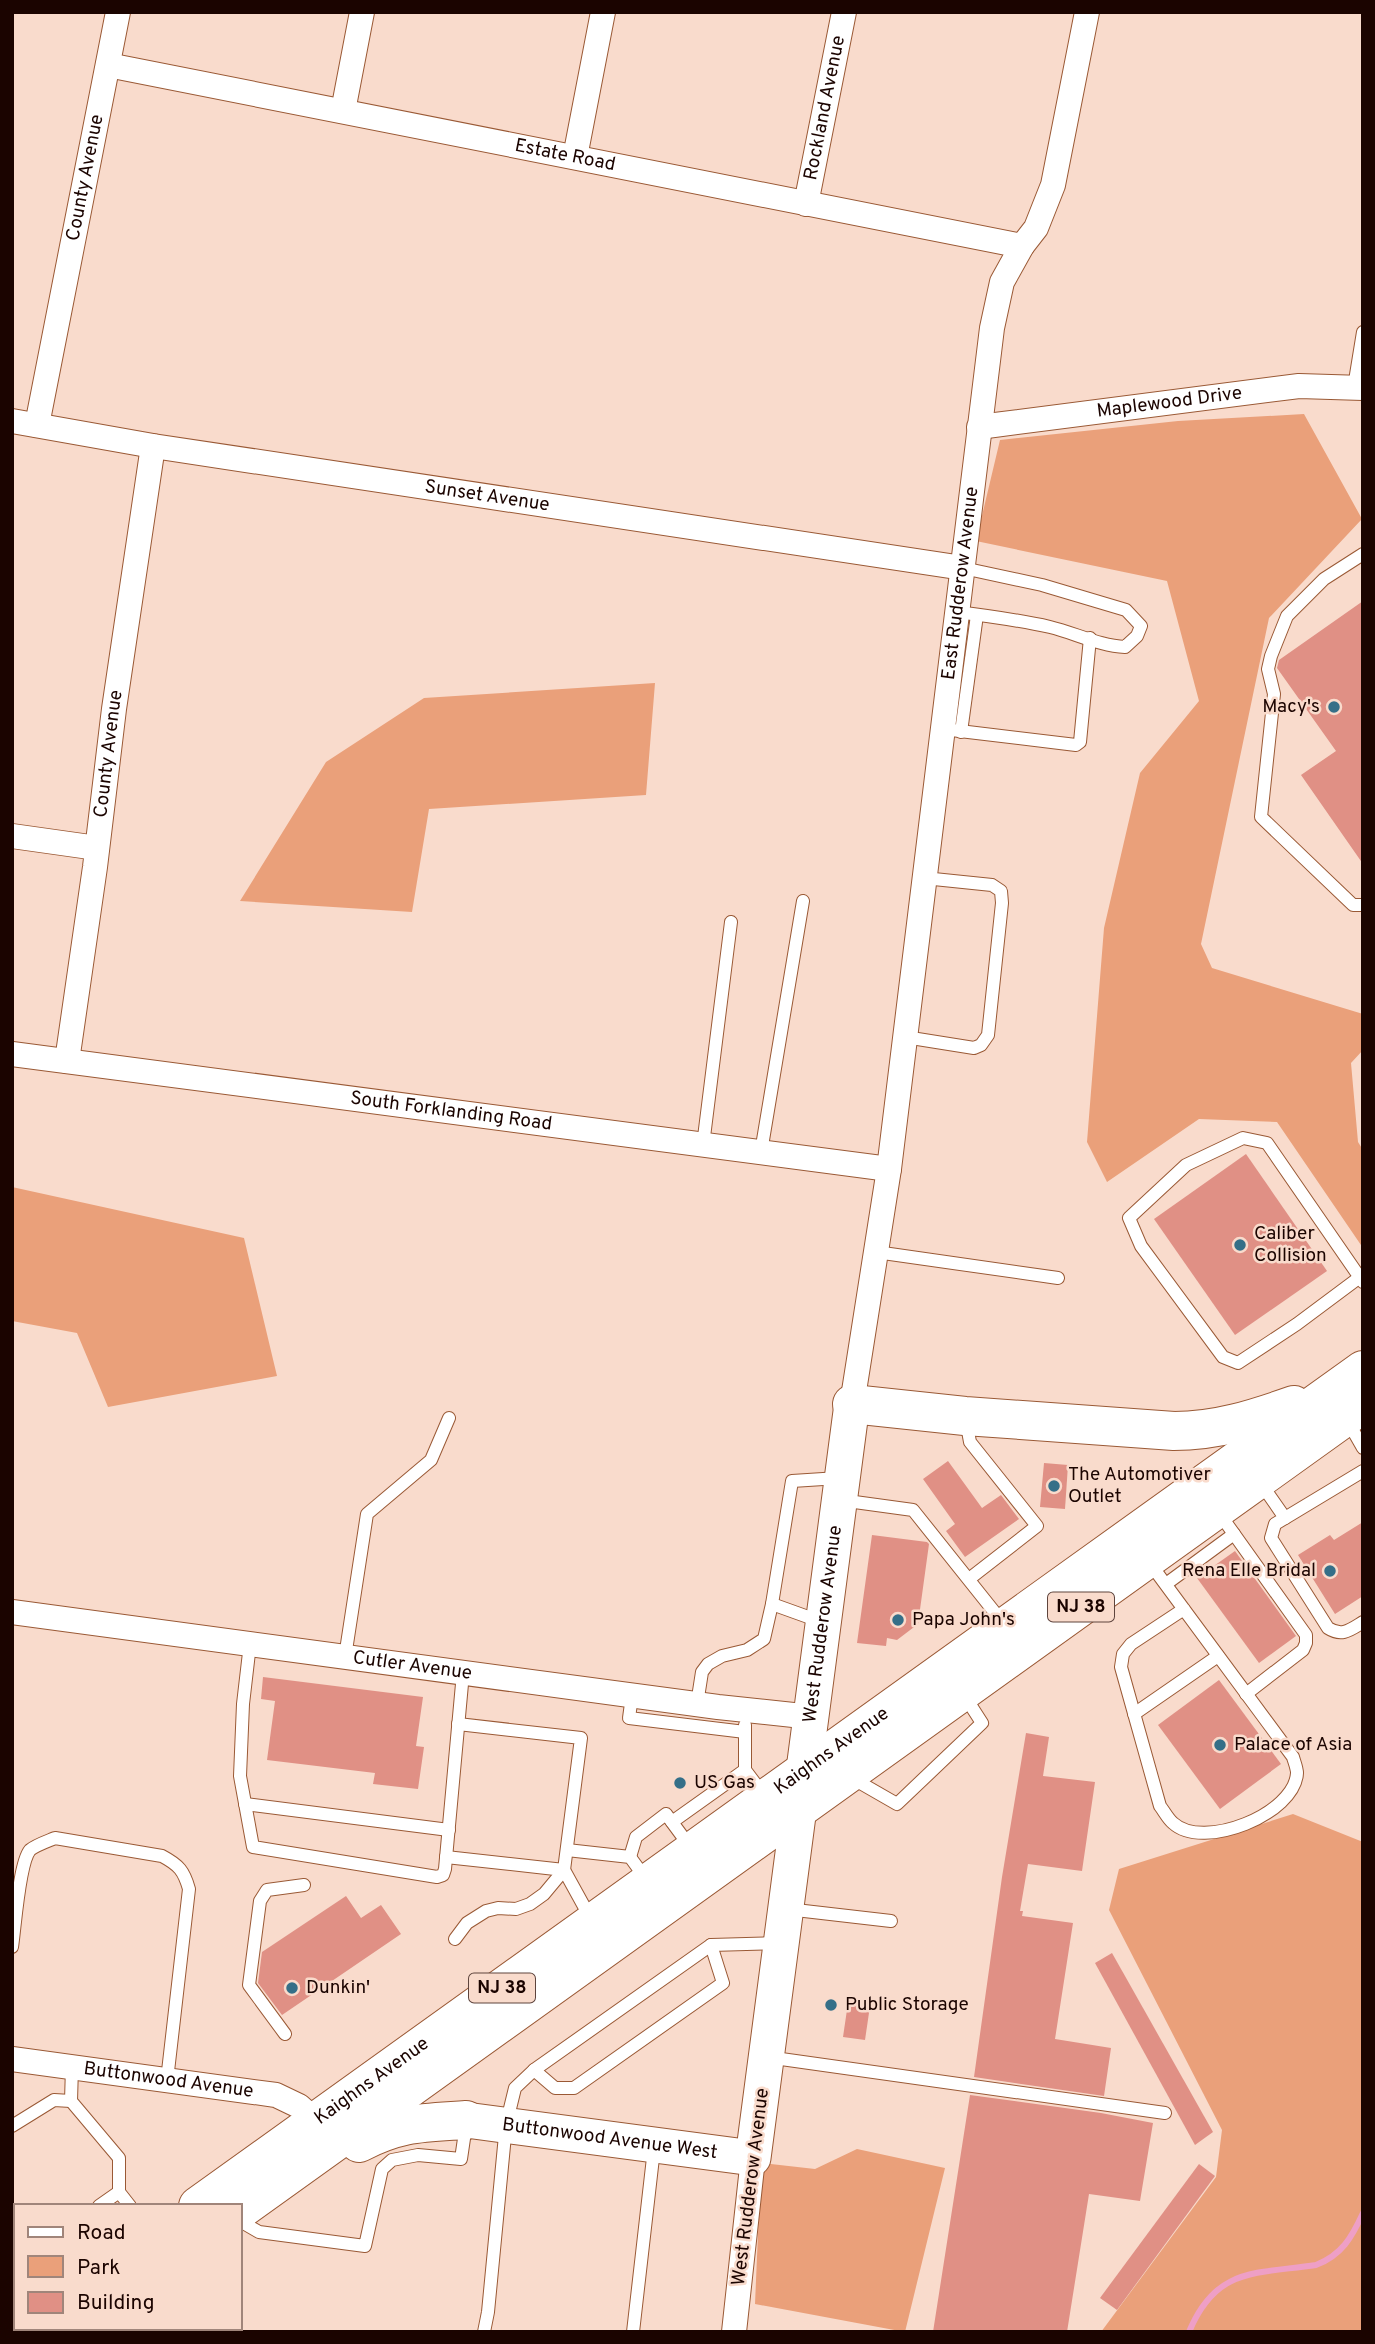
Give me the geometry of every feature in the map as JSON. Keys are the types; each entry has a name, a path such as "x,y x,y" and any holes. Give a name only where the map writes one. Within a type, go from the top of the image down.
{"highway":[{"path":"852,1404 965,1416 1195,1431 1353,1406"},
{"name":"Kaighns Avenue","path":"255,2199 770,1793 847,1775 962,1692 1156,1572 1225,1522 1258,1479 1353,1406"},
{"name":"Kaighns Avenue","path":"201,2204 593,1923 640,1870 682,1837 770,1793 805,1771 1006,1627 1353,1406"},
{"path":"255,2199 390,2128 417,2123 466,2120"}],"street":[{"name":"County Avenue","path":"24,423 118,12"},
{"path":"343,111 362,12"},
{"path":"575,157 603,12"},
{"name":"Rockland Avenue","path":"806,204 844,12"},
{"name":"East Rudderow Avenue","path":"889,1169 925,878 952,730 967,613 962,568 995,307 1002,282 1035,228 1054,185 1087,12"},
{"name":"Estate Road","path":"108,65 1022,246"},
{"name":"Maplewood Drive","path":"979,428 1299,386 1358,388"},
{"name":"Sunset Avenue","path":"24,423 152,446 962,568"},
{"name":"County Avenue","path":"67,1061 152,446"},
{"path":"12,836 97,848"},
{"name":"South Forklanding Road","path":"12,1054 889,1169"},
{"name":"West Rudderow Avenue","path":"805,1771 852,1404 889,1169"},
{"name":"Cutler Avenue","path":"12,1612 697,1704 745,1721 812,1717"},
{"name":"West Rudderow Avenue","path":"734,2332 753,2158 786,1909 770,1793"},
{"name":"Buttonwood Avenue","path":"12,2059 276,2095 299,2106 316,2121"},
{"name":"Buttonwood Avenue West","path":"466,2120 753,2158"}],"lane":[{"path":"1358,388 1363,332"},
{"path":"1363,554 1324,579 1287,616 1268,669 1274,694 1261,817 1353,905 1363,905"},
{"path":"962,568 1042,585 1126,610 1141,626 1137,636 1125,647 1110,646 1090,638 1015,619 967,613"},
{"path":"952,730 1076,746 1080,742 1090,638"},
{"path":"905,1037 974,1048 981,1045 988,1035 1001,891 992,885 925,878"},
{"path":"761,1153 803,901"},
{"path":"703,1145 731,922"},
{"path":"1243,1138 1267,1143 1361,1279 1238,1363 1223,1357 1141,1246 1129,1219 1186,1165 1243,1138"},
{"path":"876,1252 1058,1278"},
{"path":"965,1416 970,1443 1037,1526 968,1579"},
{"path":"345,1657 367,1514 431,1460 449,1418"},
{"path":"1363,1471 1275,1524 1270,1538 1328,1628 1335,1633 1344,1633 1363,1622"},
{"path":"1258,1479 1284,1518"},
{"path":"697,1704 702,1672 708,1664 722,1656 747,1650 764,1639 792,1481 841,1489 913,1510 1006,1627"},
{"path":"1225,1522 1306,1635 1303,1650 1246,1694"},
{"path":"1156,1572 1184,1609 1293,1757 1297,1773 1288,1793 1273,1808 1250,1823 1224,1831 1196,1832 1174,1825 1160,1806 1121,1668 1123,1654 1131,1644 1184,1609"},
{"path":"772,1604 824,1623"},
{"path":"250,1644 243,1704 240,1776 253,1847 437,1877 443,1875 445,1869 463,1673"},
{"path":"1134,1714 1218,1656"},
{"path":"847,1775 897,1804 982,1723 962,1692"},
{"path":"632,1696 629,1718 745,1721 770,1793"},
{"path":"455,1939 467,1923 486,1911 498,1908 516,1909 530,1904 544,1894 564,1870 581,1738 458,1724"},
{"path":"246,1804 449,1830"},
{"path":"12,1947 23,1867 30,1850 55,1838 162,1856 178,1864 184,1871 190,1889 167,2080"},
{"path":"567,1850 640,1870"},
{"path":"446,1857 564,1870"},
{"path":"564,1870 593,1923"},
{"path":"285,2034 249,1985 258,1913 260,1901 267,1890 304,1885"},
{"path":"786,1909 891,1921"},
{"path":"484,2332 506,2126 515,2088 534,2070 711,1945 781,1943"},
{"path":"534,2070 555,2088 574,2088 713,1991 723,1983 711,1945"},
{"path":"766,2057 1165,2113"},
{"path":"72,2067 71,2101 119,2158 119,2192 128,2204"},
{"path":"12,2126 54,2100 71,2101"},
{"path":"242,2222 259,2232 365,2246 382,2169 392,2161 418,2155 461,2159 466,2120"},
{"path":"633,2332 655,2145"},
{"path":"102,2204 119,2192"}],"green space":[{"path":"1304,414 1362,519 1269,618 1201,944 1212,968 1363,1014 1363,1050 1351,1063 1358,1142 1363,1150 1363,1248 1277,1122 1199,1119 1107,1182 1087,1142 1104,928 1140,773 1199,701 1167,581 976,541 1000,440 1178,421"},
{"path":"655,683 646,795 429,809 412,912 240,901 326,762 424,698"},
{"path":"12,1187 244,1238 277,1376 108,1407 77,1333 12,1321"},
{"path":"1293,1814 1363,1842 1363,2332 1101,2332 1216,2177 1222,2130 1109,1910 1119,1869"},
{"path":"857,2149 945,2168 905,2332 755,2304 761,2163 815,2169"}],"building":[{"name":"Macy's","path":"1363,601 1363,864 1301,775 1336,751 1277,668 1279,660"},
{"name":"Caliber Collision","path":"1246,1154 1327,1271 1235,1335 1154,1219"},
{"path":"948,1461 982,1508 1001,1495 1019,1519 965,1557 946,1531 955,1524 923,1479"},
{"name":"The Automotiver Outlet","path":"1044,1463 1068,1465 1065,1509 1040,1507"},
{"name":"Rena Elle Bridal","path":"1363,1522 1363,1596 1335,1614 1298,1555 1330,1535 1334,1540"},
{"path":"872,1535 929,1544 918,1624 897,1640 887,1638 886,1646 857,1643"},
{"path":"1235,1551 1296,1636 1259,1663 1197,1578"},
{"path":"263,1677 423,1697 416,1746 424,1747 418,1789 373,1784 375,1773 267,1760 275,1701 261,1699"},
{"name":"Palace of Asia","path":"1219,1680 1281,1764 1220,1809 1158,1725"},
{"path":"1026,1733 1049,1737 1043,1776 1095,1782 1082,1871 1028,1864 1020,1911 1023,1911 1022,1916 1073,1923 1055,2039 1111,2048 1104,2096 974,2077 1002,1877"},
{"path":"346,1896 361,1918 381,1905 401,1934 282,2015 258,1983 262,1952"},
{"path":"1112,1953 1213,2132 1195,2145 1095,1963"},
{"path":"848,2003 870,2006 865,2040 843,2037"},
{"path":"970,2095 1153,2123 1140,2201 1089,2194 1067,2332 933,2332"},
{"path":"1199,2164 1215,2176 1117,2310 1100,2298"}],"waterway":[{"path":"1189,2332 1212,2295 1240,2277 1316,2265 1333,2256 1355,2230 1363,2213"}],"place":[{"name":"Macy's","path":"1334,707"},
{"name":"Caliber Collision","path":"1240,1245"},
{"name":"The Automotiver Outlet","path":"1054,1486"},
{"name":"Rena Elle Bridal","path":"1330,1571"},
{"name":"Papa John's","path":"898,1620"},
{"name":"Palace of Asia","path":"1220,1745"},
{"name":"US Gas","path":"680,1783"},
{"name":"Dunkin'","path":"292,1988"},
{"name":"Public Storage","path":"831,2005"}]}
